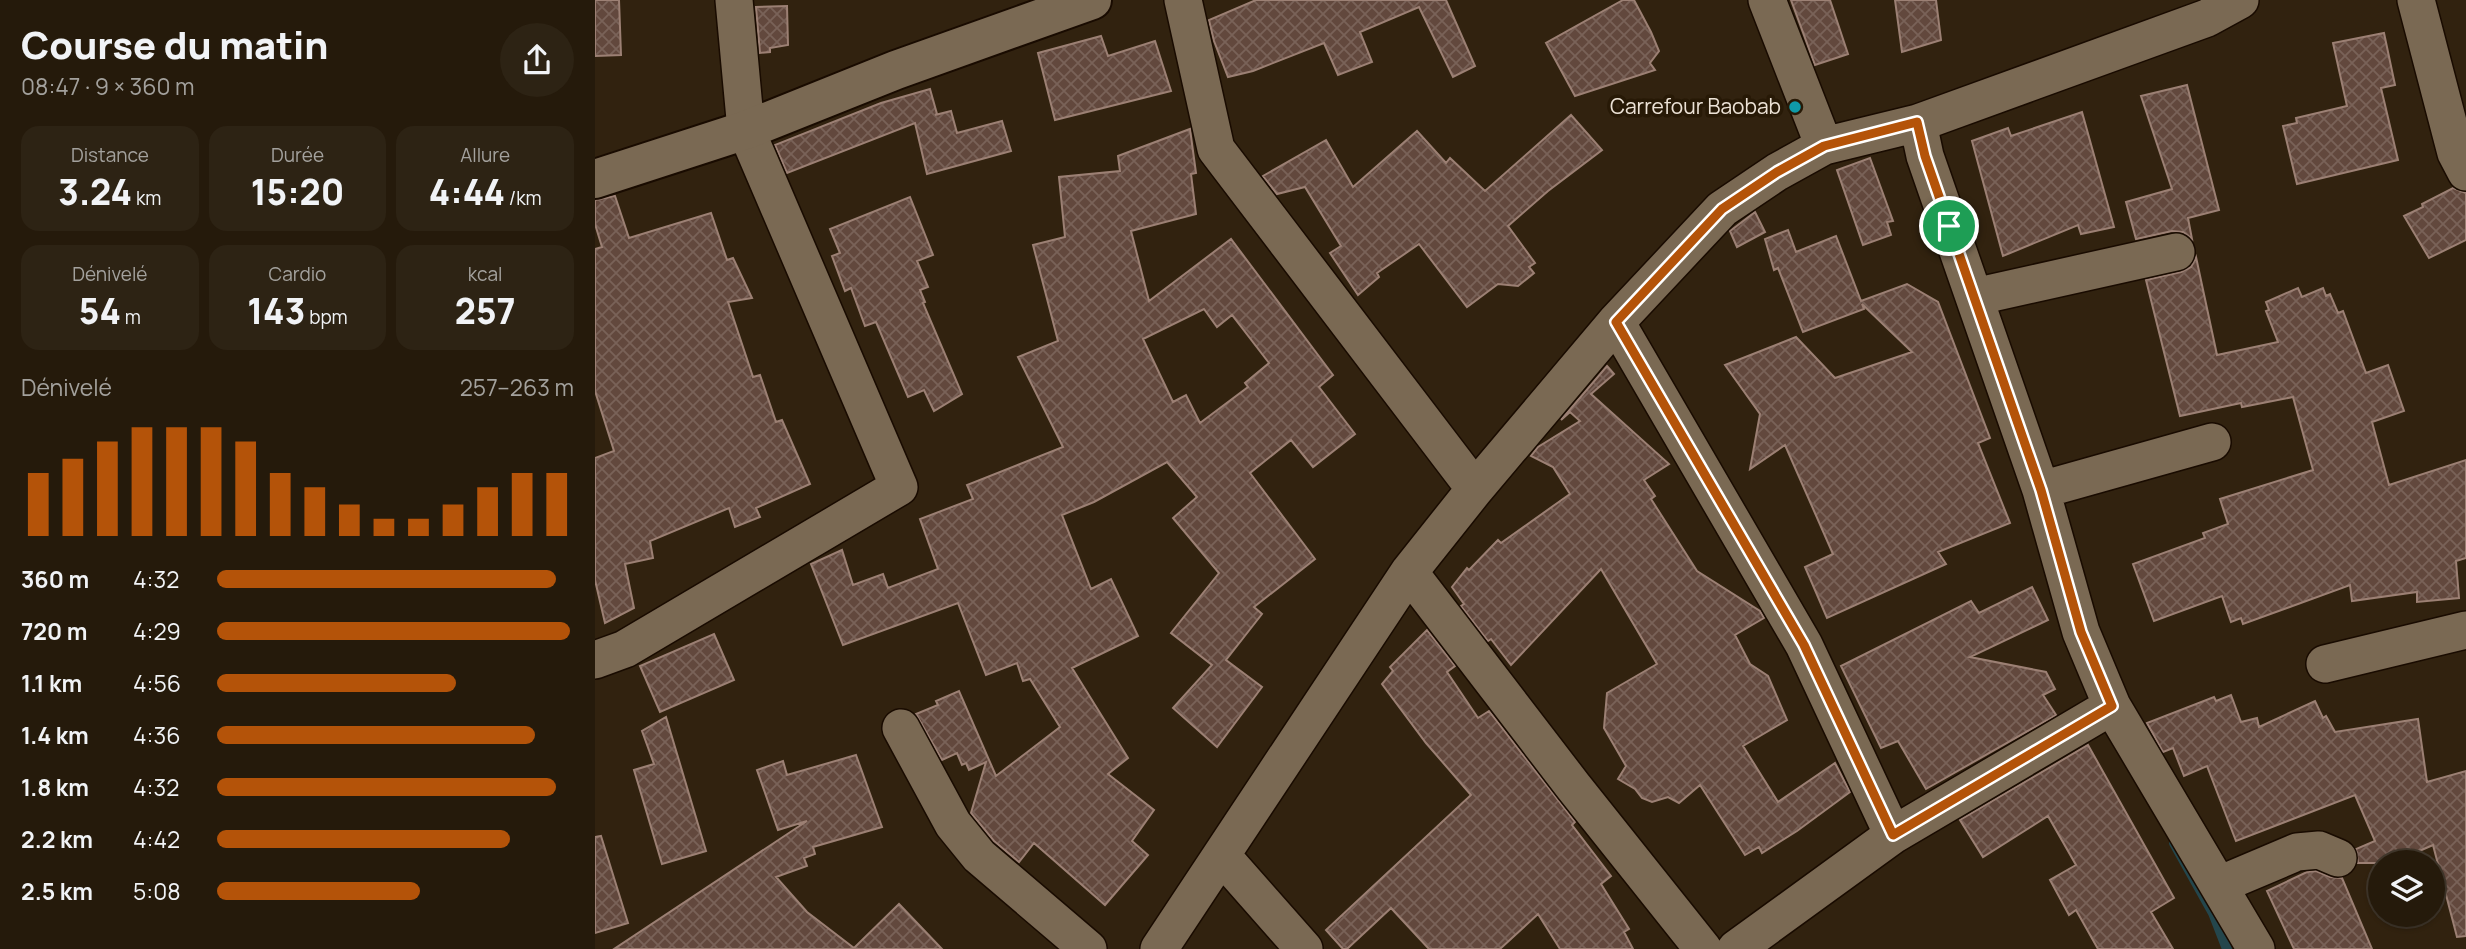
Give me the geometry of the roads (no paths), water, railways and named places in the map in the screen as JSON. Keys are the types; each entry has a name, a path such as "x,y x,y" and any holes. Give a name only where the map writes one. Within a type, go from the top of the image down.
{"street":[{"path":"595,660 625,649 899,487 746,130 734,0"},
{"path":"595,179 746,130 896,70 1092,0"},
{"path":"1183,0 1216,149 1475,489"},
{"path":"1767,0 1824,146"},
{"path":"1159,949 1409,572 1616,322 1722,209 1777,172 1824,146 1917,122 2207,18 2240,0"},
{"path":"2416,0 2463,159"},
{"path":"1917,122 1925,156 2041,490 2081,632 2112,706 2256,949"},
{"path":"1974,297 2175,252"},
{"path":"1616,322 1804,645 1893,835"},
{"path":"2041,490 2212,442"},
{"path":"1409,572 1573,786 1703,949"},
{"path":"2325,664 2466,631"},
{"path":"1736,949 1893,835 2112,706"},
{"path":"901,728 953,824 979,856 1089,949"},
{"path":"2219,885 2297,852 2319,850 2338,858"},
{"path":"1222,856 1304,949"}],"waterway":[{"path":"2174,843 2213,913 2227,949"}],"place":[{"name":"Carrefour Baobab","path":"1795,107"}]}
